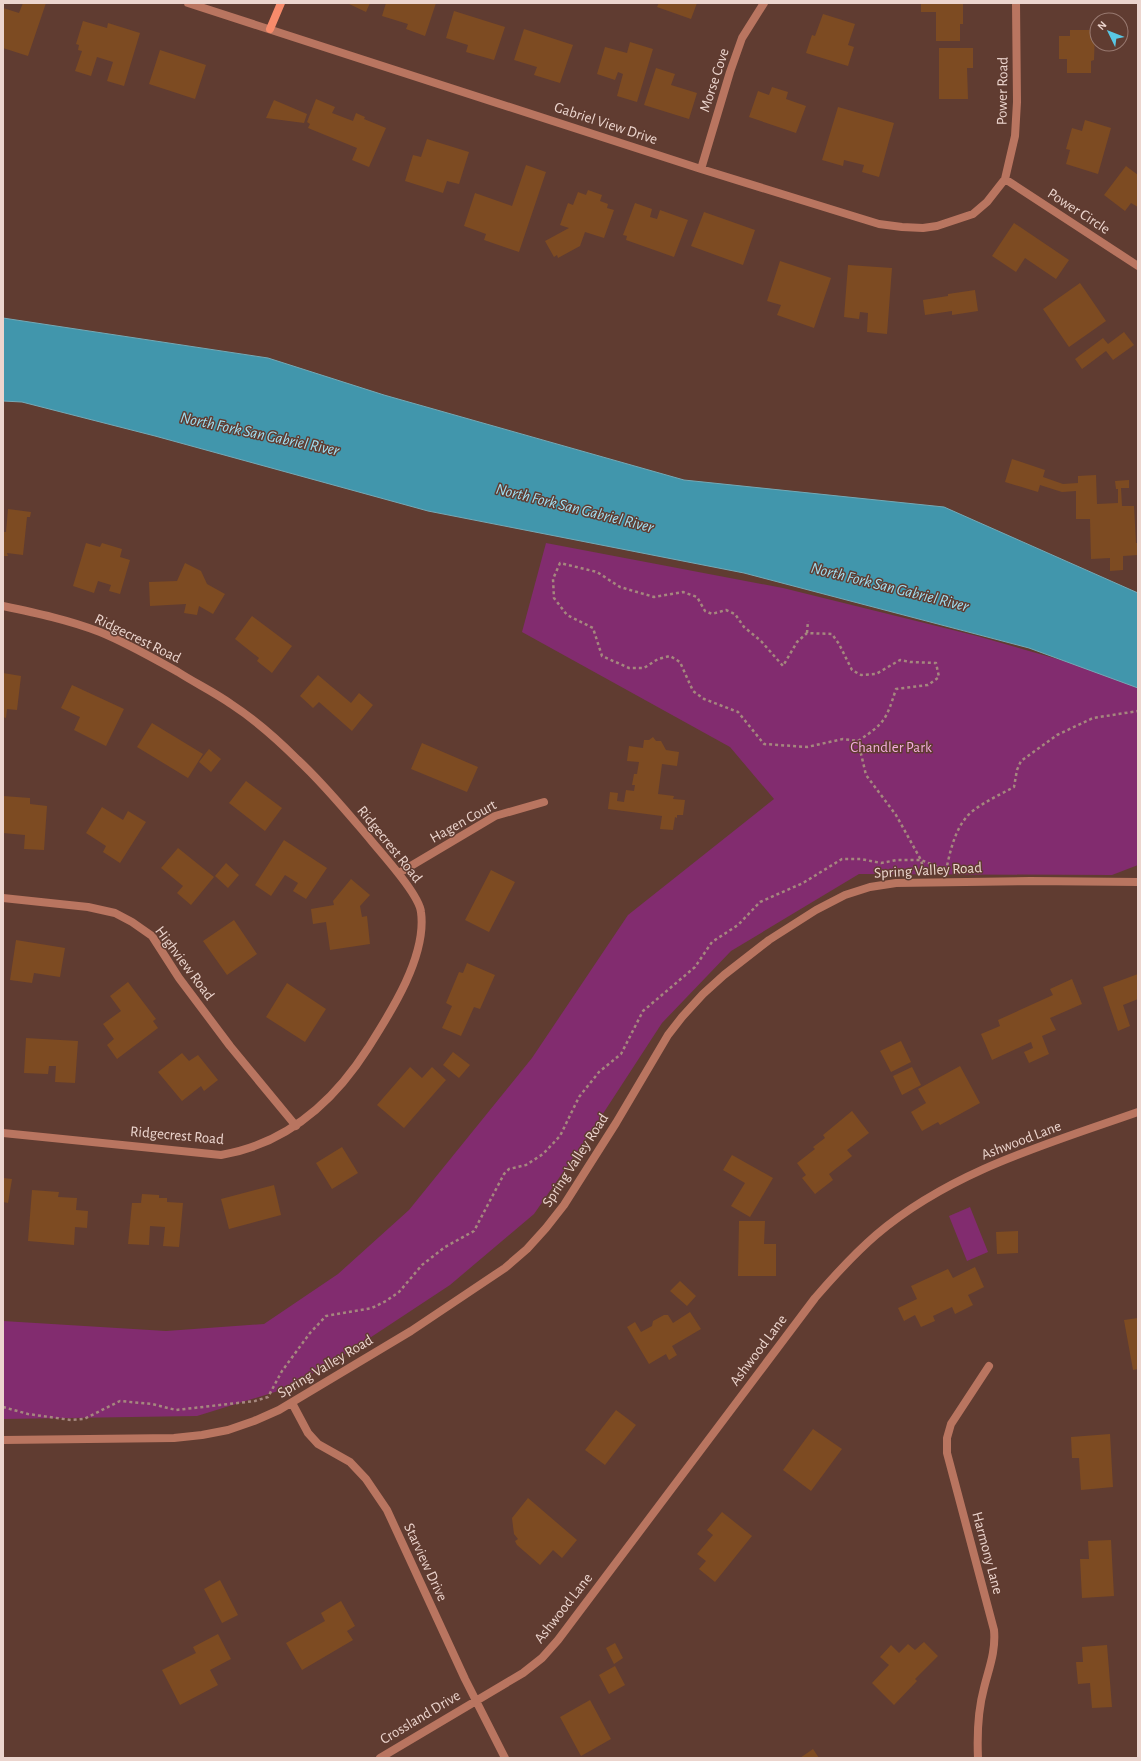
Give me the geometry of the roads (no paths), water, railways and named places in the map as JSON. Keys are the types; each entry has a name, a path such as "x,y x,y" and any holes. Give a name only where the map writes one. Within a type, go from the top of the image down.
{"street":[{"name":"Gabriel View Drive","path":"188,3 270,28 701,169 879,224 923,228 937,226 973,214 986,202 1005,179"},
{"path":"270,28 281,3"},
{"name":"Morse Cove","path":"701,169 730,72 742,38 764,3"},
{"name":"Power Road","path":"1005,179 1015,136 1016,3"},
{"name":"Power Circle","path":"1005,179 1138,266"},
{"name":"Ridgecrest Road","path":"3,606 45,614 101,632 150,656 232,704 299,761 399,873 421,908 422,936 415,959 393,1009 361,1058 323,1103 296,1126 266,1143 242,1152 221,1155 3,1133"},
{"name":"Hagen Court","path":"399,873 495,816 544,802"},
{"name":"Spring Valley Road","path":"3,1440 174,1438 228,1430 254,1421 292,1403 411,1331 505,1268 546,1228 564,1205 616,1123 668,1036 703,994 724,975 769,940 816,910 845,894 870,887 896,883 1030,881 1138,882"},
{"name":"Highview Road","path":"3,898 88,907 115,913 132,922 152,936 179,978 221,1034 296,1126"},
{"name":"Ashwood Lane","path":"475,1700 506,1684 523,1673 542,1658 558,1640 815,1298 844,1265 876,1235 899,1217 935,1194 972,1174 1011,1157 1138,1112"},
{"name":"Harmony Lane","path":"978,1758 978,1718 984,1688 993,1657 994,1630 947,1453 947,1438 951,1424 989,1366"},
{"name":"Starview Drive","path":"292,1403 308,1433 318,1444 350,1462 366,1479 388,1510 475,1700 505,1758"},
{"name":"Crossland Drive","path":"380,1758 475,1700"}],"water":[{"name":"North Fork San Gabriel River","path":"3,318 268,358 384,395 684,480 944,507 1138,593 1138,688 1029,648 744,573 428,511 155,436 22,402 3,401"}],"park label":[{"name":"Chandler Park","path":"891,747"}]}
